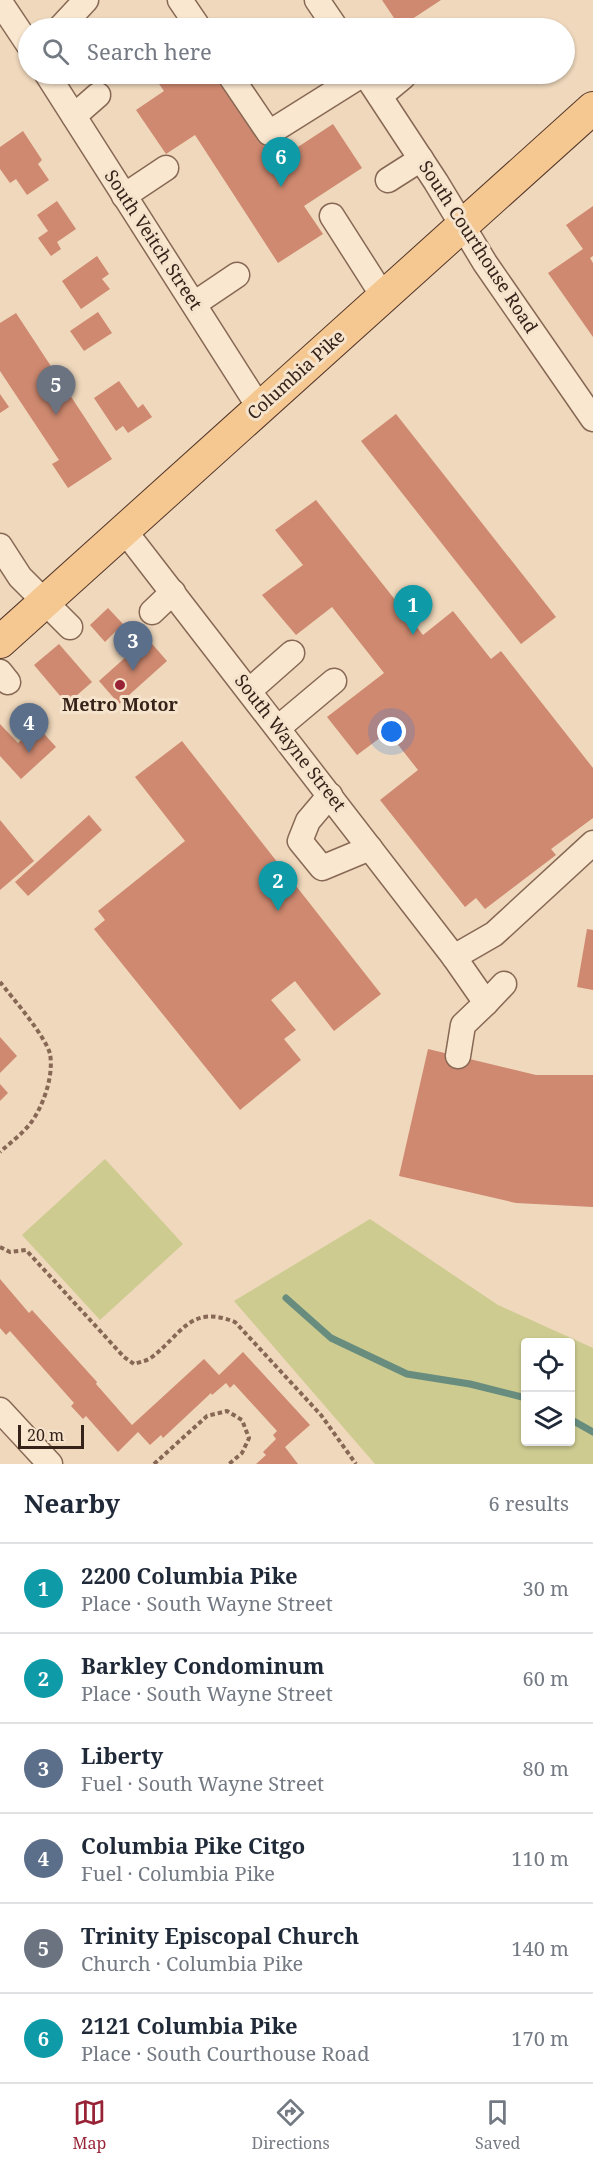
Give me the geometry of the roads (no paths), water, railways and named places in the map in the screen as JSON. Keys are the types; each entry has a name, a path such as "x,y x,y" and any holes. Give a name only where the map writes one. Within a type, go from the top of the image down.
{"main road":[{"name":"Columbia Pike","path":"0,642 593,108"}],"street":[{"path":"69,18 86,0"},
{"path":"180,0 192,18"},
{"path":"317,0 329,18"},
{"path":"0,2 18,29"},
{"name":"South Veitch Street","path":"53,84 260,407"},
{"path":"236,84 269,133 348,84"},
{"name":"South Courthouse Road","path":"371,84 422,159 485,263 593,419"},
{"path":"380,96 395,84"},
{"path":"74,116 98,95"},
{"path":"388,180 422,159"},
{"path":"124,196 166,168"},
{"path":"332,216 383,296"},
{"path":"194,304 237,275"},
{"name":"South Wayne Street","path":"124,530 454,957 486,1003"},
{"path":"0,546 20,577 46,600 70,627"},
{"path":"152,612 173,592"},
{"path":"249,691 292,653"},
{"path":"278,728 334,681"},
{"path":"330,795 308,821 300,841 322,868 370,848"},
{"path":"454,957 494,934 593,843"},
{"path":"458,1056 463,1025 504,984"},
{"path":"0,1410 50,1464"}],"waterway":[{"path":"286,1298 331,1338 407,1374 470,1384 521,1397"},
{"path":"575,1422 593,1432"}],"place":[{"name":"2121 Columbia Pike","path":"281,187"},
{"name":"Trinity Episcopal Church","path":"56,415"},
{"name":"2200 Columbia Pike","path":"413,635"},
{"name":"Liberty","path":"133,671"},
{"name":"Metro Motor","path":"120,685"},
{"name":"Columbia Pike Citgo","path":"29,753"},
{"name":"Barkley Condominum","path":"278,911"}]}
